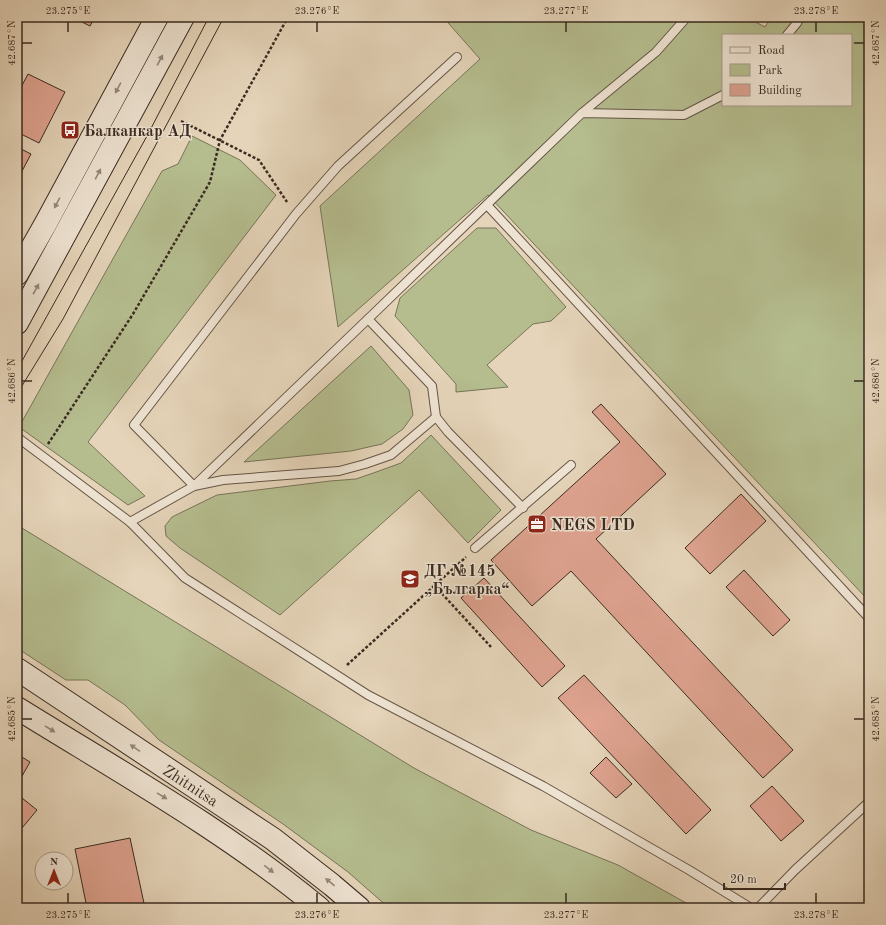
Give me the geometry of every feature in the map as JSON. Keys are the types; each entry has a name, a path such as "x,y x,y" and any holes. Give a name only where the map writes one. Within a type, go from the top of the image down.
{"street":[{"path":"17,274 157,17"},
{"path":"17,323 183,17"},
{"name":"Zhitnitsa","path":"17,669 273,839 359,908"},
{"name":"Zhitnitsa","path":"17,708 191,815 255,859 319,908"}],"lane":[{"path":"130,522 194,486 582,113 656,52 687,17"},
{"path":"788,34 800,17"},
{"path":"194,486 134,425 296,214 338,166 457,57"},
{"path":"582,113 684,116 722,96"},
{"path":"487,205 869,618"},
{"path":"368,319 432,386 436,417 448,432 523,508"},
{"path":"194,486 222,480 339,471 365,464 391,455 436,417"},
{"path":"17,437 130,522 185,578 368,695 543,786 689,870 751,908"},
{"path":"475,548 571,465"},
{"path":"758,908 795,870 869,802"}],"path":[{"path":"41,455 133,314 210,182 220,140 288,17"},
{"path":"181,121 259,160 296,214"},
{"path":"350,662 475,548"},
{"path":"435,586 491,647"}],"green space":[{"path":"443,17 746,17 765,27 771,17 869,17 869,601 488,195 338,327 320,206 480,59"},
{"path":"192,136 240,160 276,195 88,442 145,496 128,505 19,427 162,171 178,164"},
{"path":"477,228 496,228 566,307 551,321 533,324 487,365 508,387 456,392 456,384 395,316 400,298"},
{"path":"371,346 409,390 413,415 403,429 382,444 351,451 244,462"},
{"path":"431,435 501,510 468,543 419,490 280,615 180,548 166,536 165,526 172,517 217,495 356,479 401,463"},
{"path":"17,525 414,768 531,830 618,865 695,908 389,908 348,872 283,824 159,740 125,705 88,680 66,680 17,648"}],"building":[{"path":"72,17 95,17 90,26"},
{"path":"28,74 65,92 39,143 17,132 17,95"},
{"path":"17,147 31,154 20,175 17,173"},
{"path":"601,404 666,474 596,539 793,750 763,778 571,571 532,606 491,560 620,442 592,412"},
{"path":"741,494 766,521 710,574 685,548"},
{"path":"744,570 790,620 773,636 726,587"},
{"path":"484,578 565,666 542,687 461,598"},
{"path":"584,675 711,810 686,834 558,698"},
{"path":"17,754 30,762 17,785"},
{"path":"606,757 632,784 616,798 590,773"},
{"path":"772,786 804,821 781,841 750,806"},
{"path":"17,794 37,810 17,834"},
{"path":"130,838 145,908 87,908 75,849"}],"tram line":[{"path":"17,370 147,136 209,17"},
{"path":"17,394 63,319 224,17"}],"place":[{"name":"Балканкар АД","path":"70,130"},
{"name":"NEGS LTD","path":"537,524"},
{"name":"ДГ №145 „Българка“","path":"410,579"}]}
